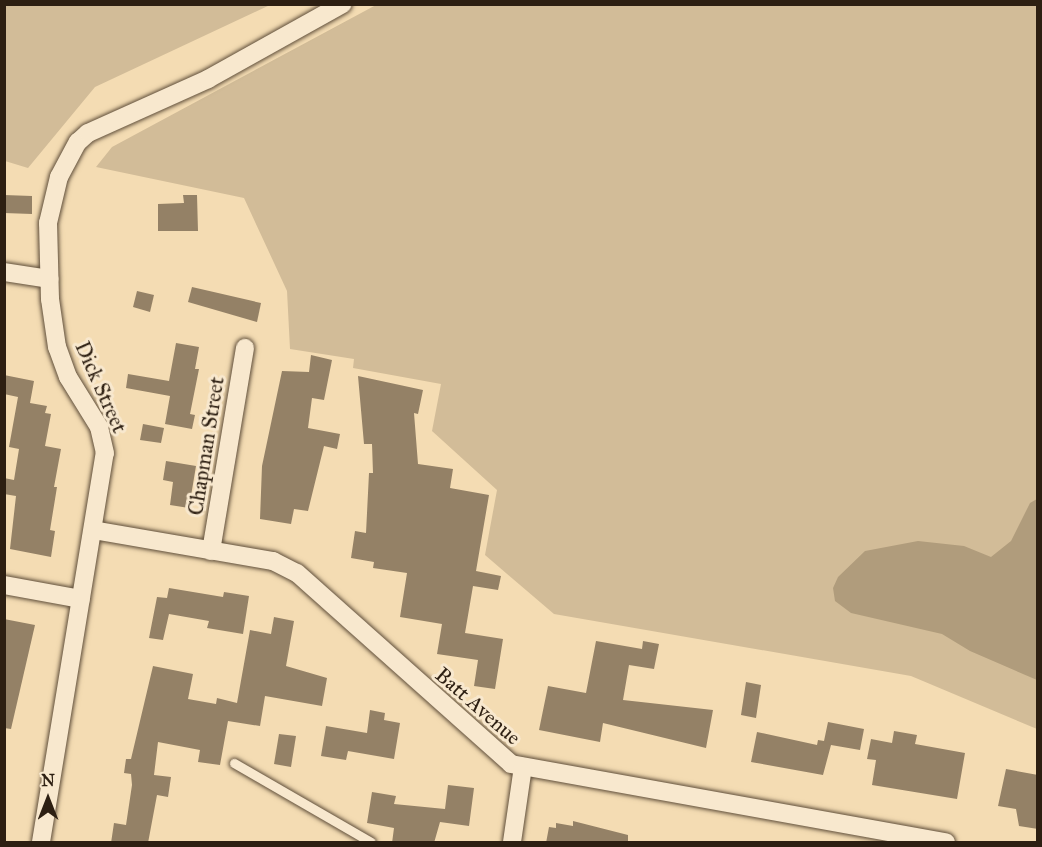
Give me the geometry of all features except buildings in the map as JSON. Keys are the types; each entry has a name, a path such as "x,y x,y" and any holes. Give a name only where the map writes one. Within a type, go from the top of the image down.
{"street":[{"name":"Dick Street","path":"40,843 93,530 104,441 68,377 57,347 49,279 48,223 59,177 83,138 208,79 343,4"},
{"path":"4,272 49,279"},
{"name":"Chapman Street","path":"211,550 245,348"},
{"name":"Batt Avenue","path":"93,530 273,561 297,573 500,758 523,767 946,843"},
{"path":"4,585 81,599"},
{"path":"512,843 523,767"}],"lane":[{"path":"234,763 371,843"}],"shaded area":[{"path":"5,4 270,5 95,87 28,168 5,161"},
{"path":"376,5 1037,5 1037,729 911,676 554,614 485,555 497,490 432,431 441,384 353,368 354,359 290,349 287,291 244,198 96,167 112,147"},
{"path":"1037,499 1037,680 970,651 942,634 851,613 835,601 833,588 838,577 865,551 918,541 964,546 991,557 1011,541 1030,503"}]}
